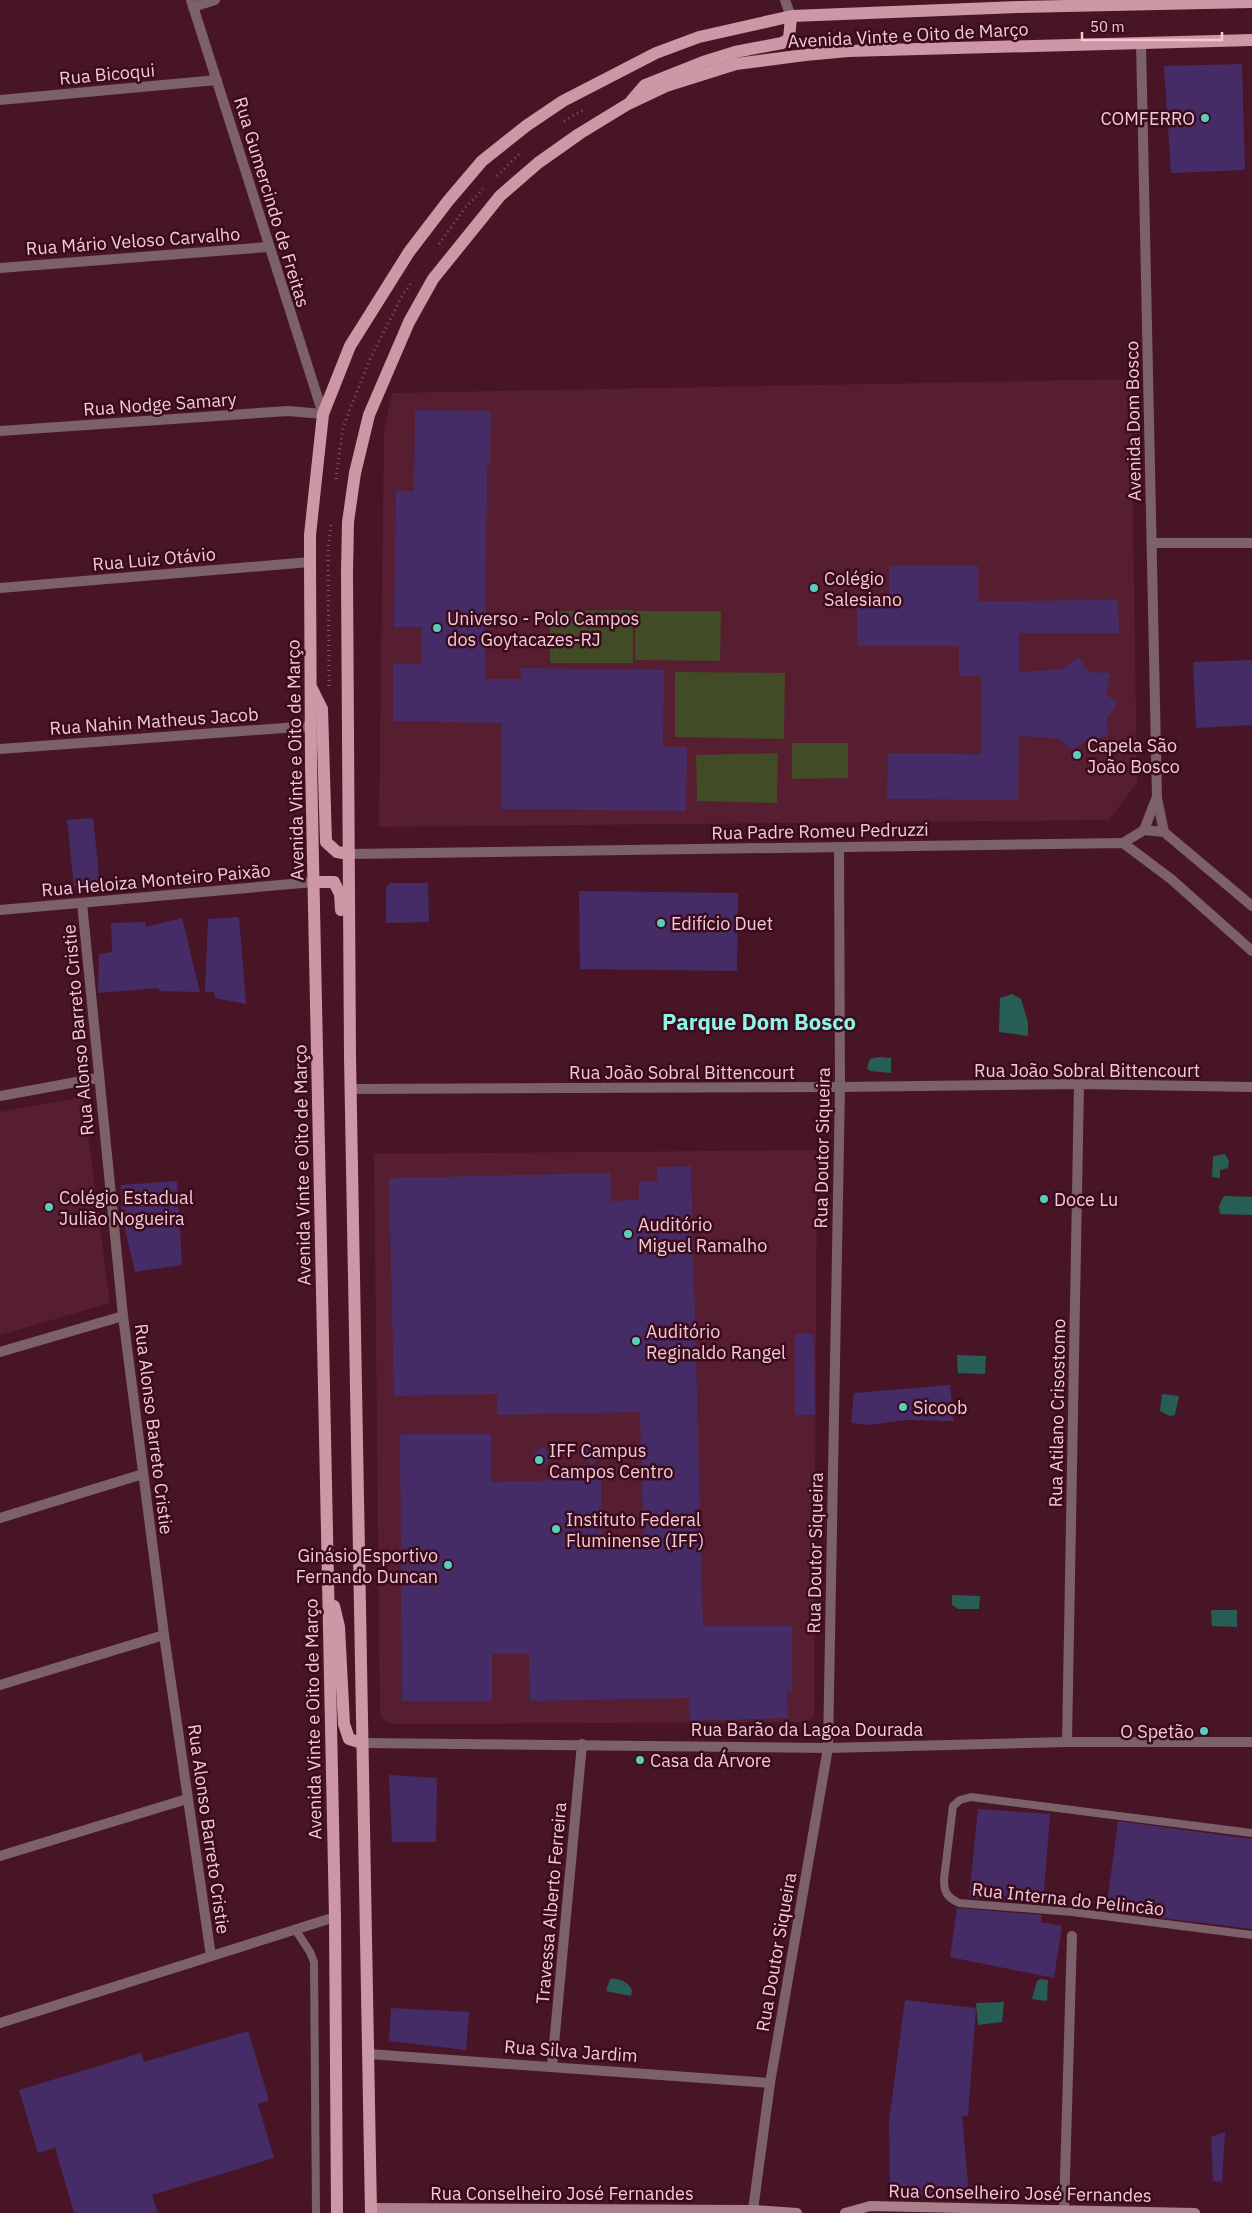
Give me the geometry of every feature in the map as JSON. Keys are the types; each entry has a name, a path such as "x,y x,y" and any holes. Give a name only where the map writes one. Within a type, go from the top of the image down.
{"main road":[{"name":"Avenida Vinte e Oito de Março","path":"337,2213 335,1917 310,726 310,535 323,414 356,337 410,252 448,201 482,161 526,126 563,101 656,52 699,36 791,17 1022,4 1252,2"},
{"path":"628,104 645,85 736,52 789,40 791,17"},
{"name":"Avenida Vinte e Oito de Março","path":"371,2211 348,854 348,534 355,473 369,415 409,322 434,279 500,196 538,163 572,139 628,104 666,86 736,64 848,51 1252,40"},
{"path":"310,687 322,709 326,842 337,852 348,854"},
{"path":"314,882 334,882 340,894 342,1046 350,1057"},
{"path":"328,1584 339,1627 344,1724 349,1739 362,1743"},
{"name":"Rua Conselheiro José Fernandes","path":"845,2213 870,2206 1064,2212 1195,2213"},
{"path":"753,2210 797,2213"},
{"name":"Rua Conselheiro José Fernandes","path":"371,2211 753,2210"}],"street":[{"path":"192,3 214,0"},
{"path":"785,0 791,17"},
{"name":"Rua Gumercindo de Freitas","path":"192,3 268,247 323,414"},
{"name":"Avenida Dom Bosco","path":"1141,43 1157,798 1164,832"},
{"name":"Rua Bicoqui","path":"0,100 217,80"},
{"name":"Rua Mário Veloso Carvalho","path":"0,268 268,247"},
{"name":"Rua Nodge Samary","path":"0,431 288,411 323,414"},
{"path":"1152,543 1252,543"},
{"name":"Rua Luiz Otávio","path":"0,588 310,562"},
{"name":"Rua Nahin Matheus Jacob","path":"0,748 310,726"},
{"name":"Avenida Dom Bosco","path":"1144,830 1157,798"},
{"path":"1252,906 1164,832 1144,830 1123,843 1170,879 1252,951"},
{"name":"Rua Padre Romeu Pedruzzi","path":"348,854 1123,843"},
{"name":"Rua Doutor Siqueira","path":"753,2210 770,2083 828,1748 840,1087 840,846"},
{"name":"Rua Heloiza Monteiro Paixão","path":"0,910 314,882"},
{"name":"Rua Alonso Barreto Cristie","path":"82,903 123,1316 164,1635 211,1956"},
{"path":"0,1096 98,1078"},
{"name":"Rua João Sobral Bittencourt","path":"351,1089 1079,1084 1252,1087"},
{"name":"Rua Atilano Crisostomo","path":"1067,1742 1079,1084"},
{"path":"0,1352 123,1316"},
{"path":"0,1518 143,1474"},
{"path":"0,1685 164,1635"},
{"name":"Rua Barão da Lagoa Dourada","path":"362,1743 828,1748 1067,1742 1252,1742"},
{"name":"Travessa Alberto Ferreira","path":"552,2066 582,1744"},
{"path":"0,1856 187,1799"},
{"path":"0,2023 335,1917"},
{"path":"1064,2212 1072,1936"},
{"name":"Rua Silva Jardim","path":"369,2054 770,2083"}],"lane":[{"name":"Rua Interna do Pelincão","path":"1252,1833 971,1797 960,1800 953,1806 944,1879 944,1890 948,1897 959,1903 1072,1912 1252,1935"},
{"path":"295,1929 314,1962 316,2213"}],"path":[{"path":"356,337 394,356"},
{"path":"310,535 348,534"}],"shaded area":[{"name":"Colégio Salesiano","path":"1131,379 1137,783 1109,820 379,827 384,430 392,393"},
{"path":"633,610 633,663 550,663 549,611"},
{"path":"635,611 721,611 720,661 635,660"},
{"path":"675,672 785,673 784,739 675,737"},
{"path":"792,743 848,743 848,778 792,779"},
{"path":"778,753 777,803 697,801 696,755"},
{"path":"1012,994 1021,999 1028,1022 1028,1036 999,1032 1000,998"},
{"path":"879,1057 891,1058 891,1073 870,1071 867,1068 870,1059"},
{"name":"Colégio Estadual Julião Nogueira","path":"83,1097 110,1303 0,1335 0,1112"},
{"name":"IFF Campus Campos Centro","path":"817,1150 814,1714 811,1719 802,1722 393,1724 384,1721 380,1714 374,1154"},
{"path":"1225,1154 1229,1161 1228,1168 1220,1170 1220,1178 1212,1177 1213,1156"},
{"path":"1224,1196 1252,1197 1252,1215 1220,1214 1219,1206"},
{"path":"957,1355 986,1356 985,1374 958,1373"},
{"path":"1162,1394 1179,1396 1175,1415 1170,1416 1160,1411"},
{"path":"952,1595 980,1596 979,1609 958,1609 952,1605"},
{"path":"1211,1610 1237,1610 1237,1627 1212,1626"},
{"path":"610,1979 625,1982 632,1990 631,1996 606,1991"},
{"path":"1041,1979 1048,1980 1047,2001 1032,1999 1037,1981"},
{"path":"1004,2002 1002,2022 978,2025 976,2003"}],"building":[{"name":"COMFERRO","path":"1242,64 1245,170 1171,173 1164,66"},
{"path":"415,410 491,411 490,466 487,465 485,679 521,679 521,668 664,670 663,747 687,747 686,811 502,809 502,723 393,721 393,664 422,664 422,627 394,627 396,491 414,491"},
{"path":"889,566 978,566 978,601 1118,600 1119,633 1019,633 1019,672 1062,669 1078,657 1089,672 1111,673 1106,694 1118,703 1107,719 1108,736 1088,740 1072,750 1060,739 1019,736 1018,800 887,799 888,753 981,754 981,676 959,676 959,646 857,646 857,601 889,601"},
{"path":"1252,660 1252,725 1196,728 1193,662"},
{"path":"93,818 100,884 74,886 67,820"},
{"path":"391,883 428,883 429,922 386,923 386,887"},
{"name":"Edifício Duet","path":"579,891 738,893 737,971 580,969"},
{"path":"239,917 246,1004 215,998 214,992 205,992 208,919"},
{"path":"182,918 200,992 159,991 159,988 98,993 99,954 112,952 111,923 145,922 146,927"},
{"name":"IFF Campus Campos Centro","path":"691,1166 703,1626 792,1626 792,1691 787,1691 788,1718 690,1721 689,1698 530,1701 529,1654 492,1654 492,1701 402,1701 400,1434 491,1434 491,1482 601,1479 602,1540 643,1539 640,1412 497,1415 497,1394 394,1396 389,1178 610,1173 611,1201 639,1200 639,1182 657,1182 657,1167"},
{"path":"177,1181 182,1265 135,1272 122,1216 121,1185"},
{"path":"795,1334 814,1334 815,1415 795,1415"},
{"name":"Sicoob","path":"950,1385 954,1421 907,1420 869,1425 851,1423 854,1393"},
{"path":"593,1443 604,1453 592,1465 581,1455"},
{"path":"543,1446 553,1457 543,1467 532,1455"},
{"path":"389,1775 437,1778 436,1842 392,1842"},
{"path":"978,1809 1050,1814 1043,1904 969,1898"},
{"path":"1118,1821 1252,1839 1252,1929 1106,1911"},
{"path":"957,1908 1042,1915 1041,1922 1062,1926 1054,1978 950,1957"},
{"path":"905,2000 976,2008 968,2116 962,2116 969,2195 890,2196 889,2121"},
{"path":"391,2008 469,2012 466,2050 389,2041"},
{"path":"248,2031 269,2100 258,2104 274,2158 152,2195 158,2213 74,2213 55,2148 38,2153 19,2090 141,2053 144,2062"},
{"path":"1225,2132 1222,2182 1213,2181 1211,2137"}],"place":[{"name":"COMFERRO","path":"1205,118"},
{"name":"Colégio Salesiano","path":"814,588"},
{"name":"Universo - Polo Campos dos Goytacazes-RJ","path":"437,628"},
{"name":"Capela São João Bosco","path":"1077,755"},
{"name":"Edifício Duet","path":"661,923"},
{"name":"Doce Lu","path":"1044,1199"},
{"name":"Colégio Estadual Julião Nogueira","path":"49,1207"},
{"name":"Auditório Miguel Ramalho","path":"628,1234"},
{"name":"Auditório Reginaldo Rangel","path":"636,1341"},
{"name":"Sicoob","path":"903,1407"},
{"name":"IFF Campus Campos Centro","path":"539,1460"},
{"name":"Instituto Federal Fluminense (IFF)","path":"556,1529"},
{"name":"Ginásio Esportivo Fernando Duncan","path":"448,1565"},
{"name":"O Spetão","path":"1204,1731"},
{"name":"Casa da Árvore","path":"640,1760"}],"district":[{"name":"Parque Dom Bosco","path":"759,1021"}]}
